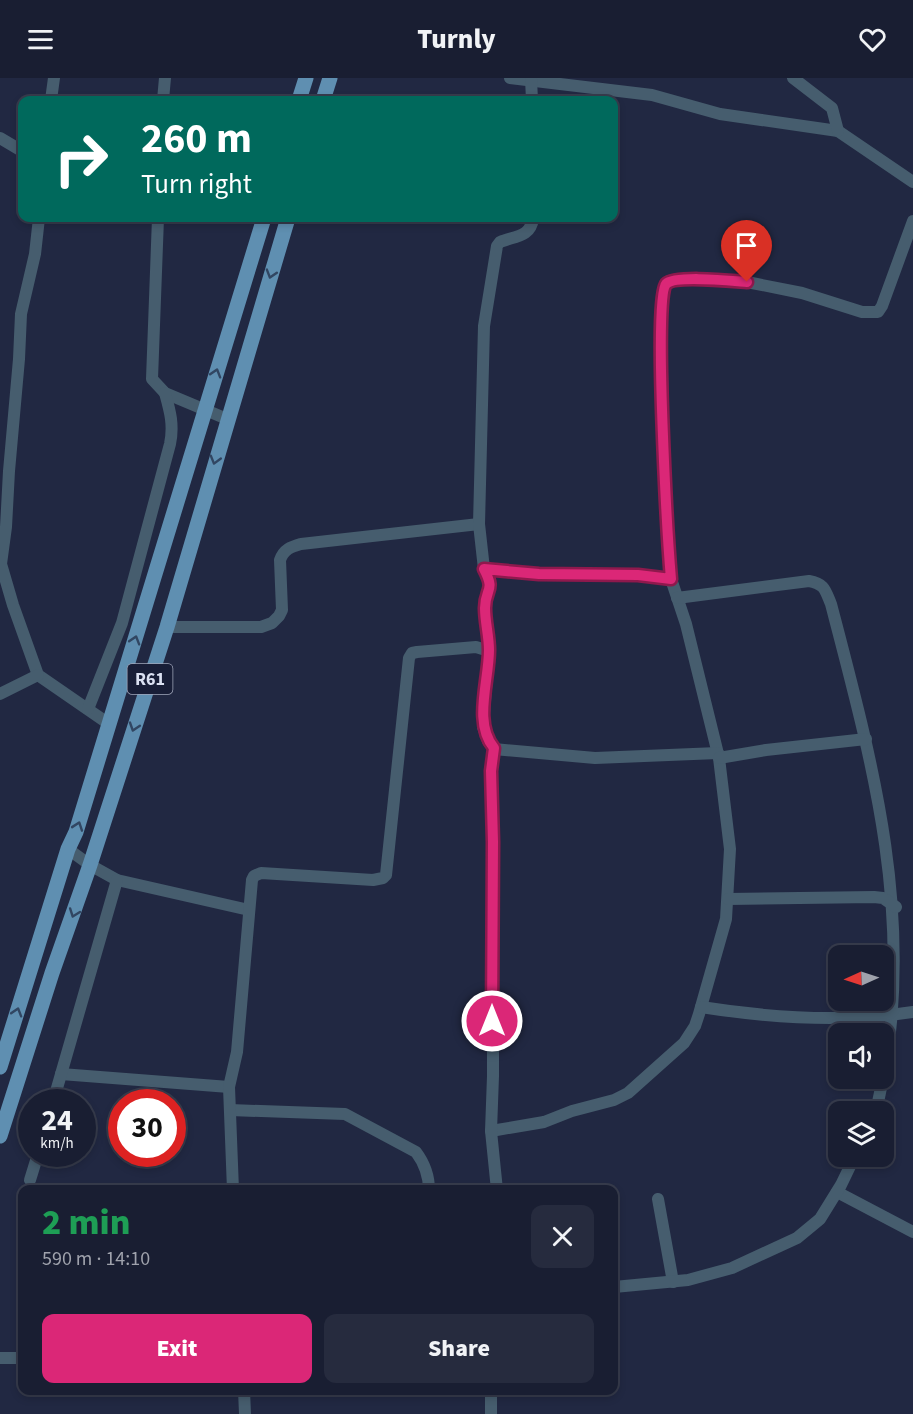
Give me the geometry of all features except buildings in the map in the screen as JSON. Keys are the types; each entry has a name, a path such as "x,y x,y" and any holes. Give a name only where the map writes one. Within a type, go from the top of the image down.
{"main road":[{"path":"300,96 306,78"},
{"path":"324,96 330,78"},
{"name":"R61","path":"0,1067 3,1043 68,849 76,832 263,222"},
{"name":"R61","path":"0,1136 166,627 287,222"}],"street":[{"path":"52,96 54,78"},
{"path":"163,96 165,78"},
{"path":"510,78 652,95 720,114 838,131 913,182"},
{"path":"793,78 832,108 838,131"},
{"path":"531,79 532,96"},
{"path":"0,138 18,149"},
{"path":"491,1131 544,1122 572,1111 595,1107 628,1093 684,1043 695,1026 724,928 730,849 718,756 686,624 671,579 665,504 661,328 662,296 665,286 669,281 689,279 747,282 802,293 862,312 878,312 913,221"},
{"path":"39,222 35,254 21,314 6,527 0,563 39,675 109,723"},
{"path":"158,222 152,379 165,393 227,419"},
{"path":"531,222 529,231 500,242 494,256 484,326 479,524 484,569 490,581 485,606 489,651 483,727 488,741 494,748 595,758 718,756 866,739"},
{"path":"88,710 122,623 171,444 172,417 165,393"},
{"path":"166,627 253,628 272,623 282,610 280,560 288,548 301,544 479,524"},
{"path":"484,569 539,574 638,575 671,579"},
{"path":"677,598 809,581 819,583 823,587 831,604 880,794 891,860 896,907 897,981 892,1023"},
{"path":"233,1185 229,1087 237,1052 252,880 254,876 261,873 373,880 383,878 386,875 409,658 412,653 417,652 476,647 489,651"},
{"path":"0,694 39,675"},
{"path":"494,748 491,771 493,842 491,1131 496,1185"},
{"path":"68,849 117,880 249,910"},
{"path":"56,1089 117,880"},
{"path":"728,899 874,897 883,898 896,907"},
{"path":"701,1007 789,1017 893,1015 913,1012"},
{"path":"61,1074 229,1087"},
{"path":"230,1110 345,1114 416,1152 422,1161 429,1185"},
{"path":"30,1180 34,1167"},
{"path":"618,1287 688,1280 732,1268 797,1238 820,1219 850,1167"},
{"path":"837,1192 913,1232"},
{"path":"658,1199 673,1282"},
{"path":"0,1358 18,1358"},
{"path":"244,1395 244,1414"},
{"path":"490,1414 491,1395"}],"route":[{"path":"492,1021 491,761 494,748 488,741 483,727 489,651 485,606 490,589 490,581 484,569 539,574 638,575 671,579 665,504 662,296 669,281 709,279 747,282"}]}
